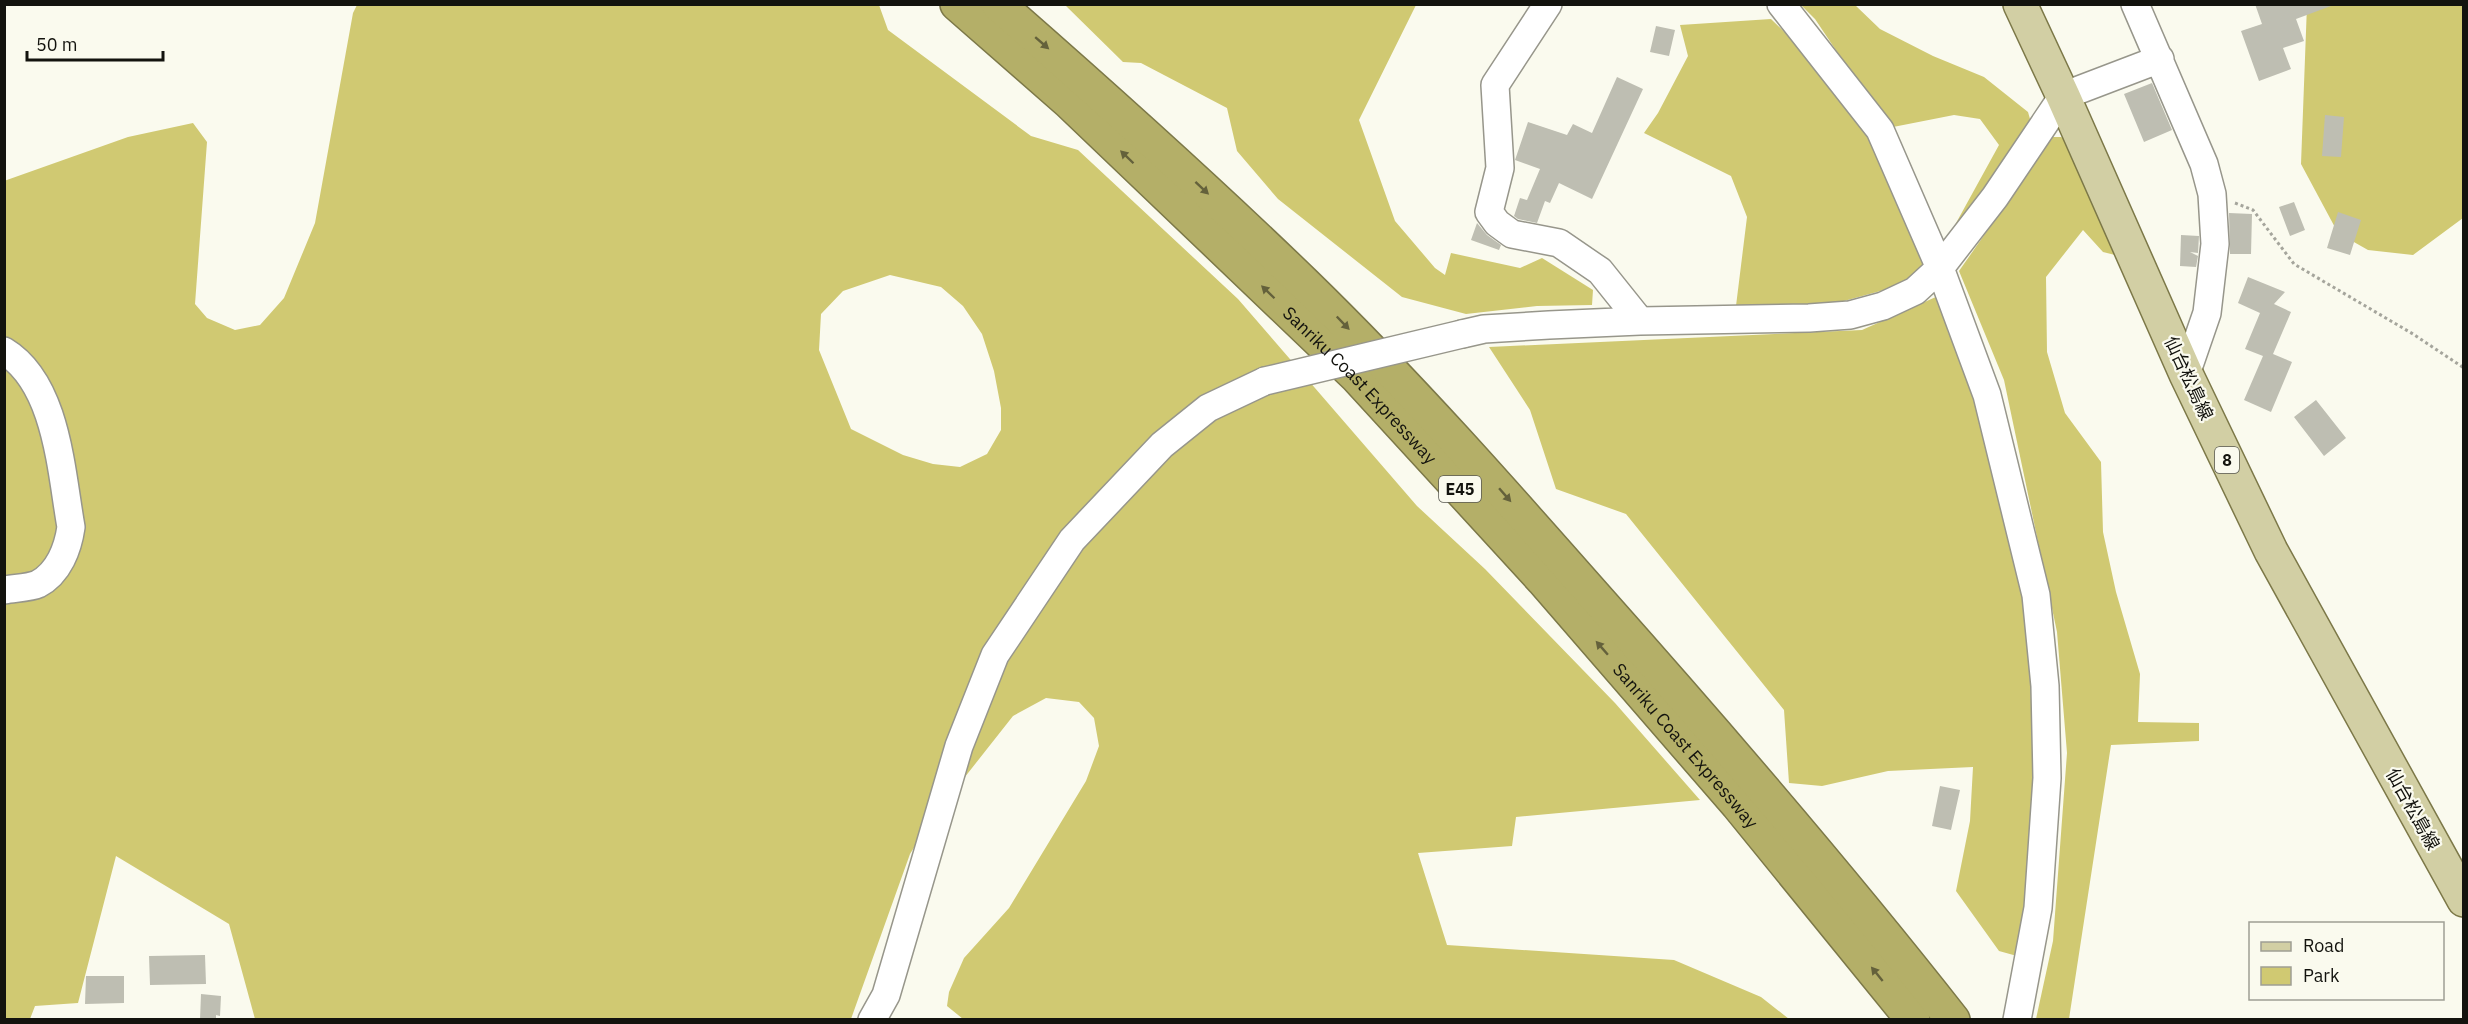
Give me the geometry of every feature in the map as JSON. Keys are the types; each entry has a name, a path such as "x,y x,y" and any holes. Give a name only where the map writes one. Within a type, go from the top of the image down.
{"highway":[{"name":"Sanriku Coast Expressway","path":"957,4 1069,102 1358,377 1543,580 1738,805 1913,1020"},
{"name":"Sanriku Coast Expressway","path":"998,4 1116,107 1305,284 1470,455 1707,723 1872,916 1953,1020"}],"main road":[{"name":"仙台松島線","path":"2020,4 2186,374 2271,550 2463,900"}],"street":[{"path":"1548,4 1495,85 1500,168 1489,212 1497,223 1512,234 1559,243 1592,266 1600,272 1640,321"},
{"path":"1781,4 1880,130 1940,268 1987,395 2036,595 2045,686 2047,778 2038,908 2017,1020"},
{"path":"2135,4 2204,164 2212,194 2215,244 2207,313 2186,374"},
{"path":"872,1020 886,994 959,746 995,655 1072,540 1162,446 1208,408 1265,381 1484,329 1640,321 1770,320 1850,315 1883,306 1915,291 1940,268 1969,234 2063,96 2160,59"},
{"path":"4,351 16,358 33,377 48,407 70,527 68,544 57,567 38,584 4,590"}],"path":[{"path":"2212,194 2253,210 2294,264 2413,334 2463,368"}],"green space":[{"path":"357,5 879,5 888,30 1031,136 1078,150 1238,299 1417,506 1485,569 1615,703 1700,800 1516,817 1512,846 1418,853 1447,945 1674,960 1761,997 1789,1019 963,1019 947,1006 949,992 964,958 1009,908 1086,781 1099,746 1094,718 1079,702 1046,698 1013,716 931,820 910,854 851,1019 255,1019 229,924 116,856 78,1003 35,1006 30,1019 5,1019 4,181 128,137 193,123 207,142 195,304 207,318 235,330 260,325 284,298 315,223 353,13","holes":["890,275 941,287 963,306 982,334 994,371 1001,408 1001,430 987,454 960,467 933,464 903,455 851,429 819,350 821,314 843,291"]},
{"path":"1065,5 1416,5 1359,120 1395,221 1435,268 1445,275 1451,253 1520,268 1542,258 1593,290 1592,305 1537,306 1466,314 1402,297 1278,199 1237,151 1227,108 1141,63 1123,62"},
{"path":"1801,5 1855,5 1880,29 1933,56 1984,77 2028,112 2032,126 1950,234 1999,145 1980,119 1954,115 1888,128 1815,19"},
{"path":"2307,5 2463,5 2463,218 2413,255 2368,250 2338,233 2301,164"},
{"path":"1771,19 1796,43 1874,139 1928,259 1918,275 1895,287 1833,304 1736,306 1747,217 1731,176 1644,133 1658,113 1688,56 1680,25"},
{"path":"2053,137 2061,137 2068,141 2119,256 2103,252 2083,230 2046,277 2047,352 2065,413 2101,462 2103,532 2116,592 2140,674 2138,722 2199,723 2199,741 2111,745 2069,1019 2036,1019 2053,941 2067,753 2057,632 2004,380 1959,271"},
{"path":"1938,296 1948,332 1980,402 2029,627 2035,851 2017,956 1999,951 1956,891 1970,821 1973,767 1888,771 1822,786 1789,783 1784,710 1626,514 1556,489 1530,410 1489,347 1862,330"}],"building":[{"path":"2255,4 2330,4 2331,6 2296,19 2304,41 2283,48 2291,69 2259,81 2241,31 2262,24"},
{"path":"1656,26 1675,30 1669,56 1650,52"},
{"path":"1617,77 1643,89 1592,199 1559,183 1550,203 1545,201 1537,223 1518,219 1514,216 1520,198 1527,200 1540,169 1515,160 1528,122 1567,135 1573,124 1592,133"},
{"path":"2152,83 2172,130 2144,142 2124,94"},
{"path":"2325,115 2344,117 2341,157 2322,156"},
{"path":"2294,202 2305,230 2290,236 2279,207"},
{"path":"2338,212 2361,220 2350,255 2327,248"},
{"path":"2229,213 2252,214 2251,254 2230,254"},
{"path":"1477,223 1487,235 1501,245 1499,250 1471,240"},
{"path":"2181,235 2199,236 2198,253 2190,252 2198,256 2196,267 2180,266"},
{"path":"2248,277 2285,292 2274,304 2291,312 2273,354 2292,362 2271,412 2244,400 2263,356 2245,349 2260,313 2238,303"},
{"path":"2316,400 2346,438 2324,456 2294,417"},
{"path":"1940,786 1960,790 1951,830 1932,826"},
{"path":"205,955 206,984 150,985 149,956"},
{"path":"86,976 124,976 124,1003 85,1004"},
{"path":"201,994 221,996 220,1016 216,1015 216,1020 200,1020"}]}
